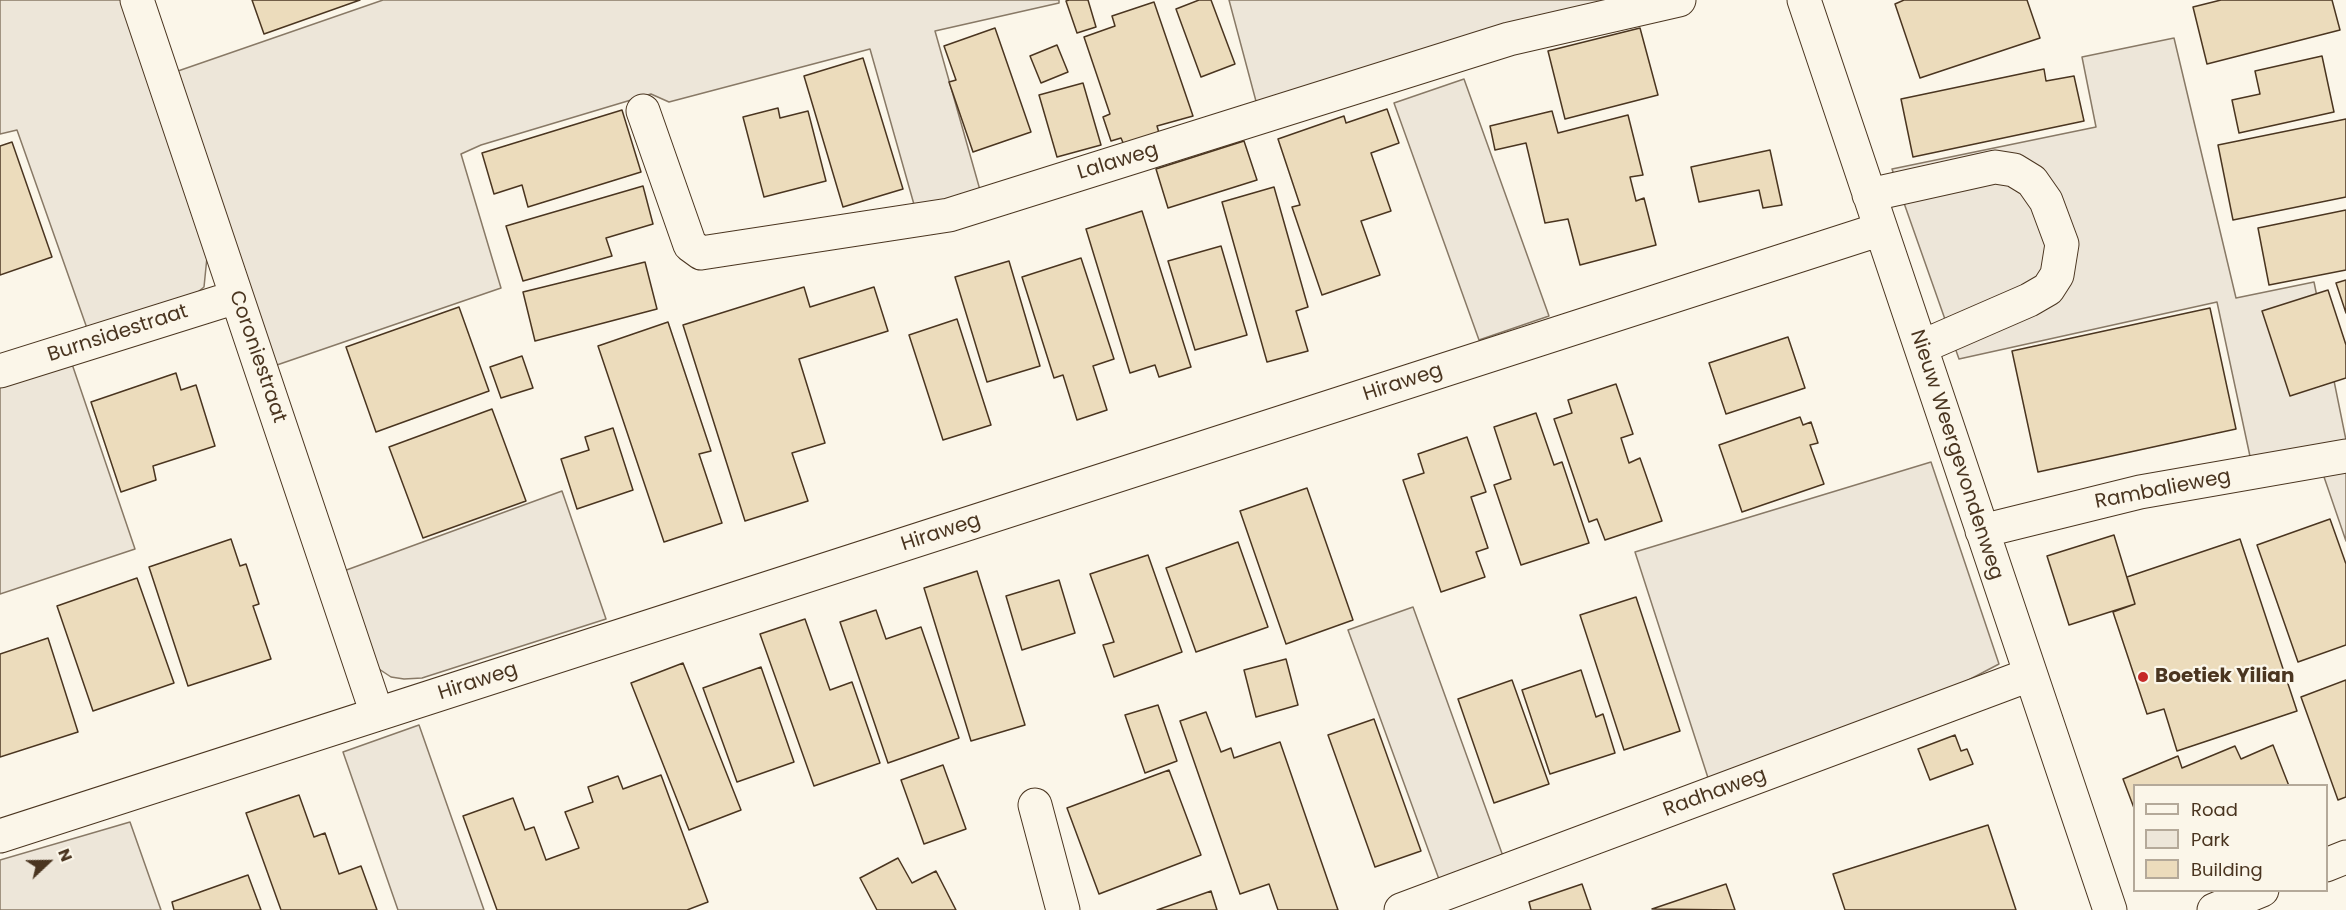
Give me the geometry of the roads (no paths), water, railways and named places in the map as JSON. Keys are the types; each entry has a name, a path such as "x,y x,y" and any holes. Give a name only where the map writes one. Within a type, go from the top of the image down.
{"street":[{"name":"Coroniestraat","path":"137,0 377,714"},
{"name":"Lalaweg","path":"643,111 690,245 701,253 949,215 1509,39 1679,0"},
{"name":"Nieuw Weergevondenweg","path":"1803,0 2110,910"},
{"path":"1869,195 1995,167 2014,170 2032,181 2046,201 2062,244 2057,275 2048,289 2029,300 1921,347"},
{"name":"Hiraweg","path":"0,836 1881,229"},
{"name":"Burnsidestraat","path":"0,371 236,297"},
{"name":"Rambalieweg","path":"1982,531 2140,492 2346,456"},
{"name":"Radhaweg","path":"1401,910 2029,675"},
{"path":"1035,805 1063,910"},
{"path":"2328,864 2346,857"},
{"path":"2214,910 2259,892"}],"place":[{"name":"Boetiek Yilian","path":"2143,677"}]}
